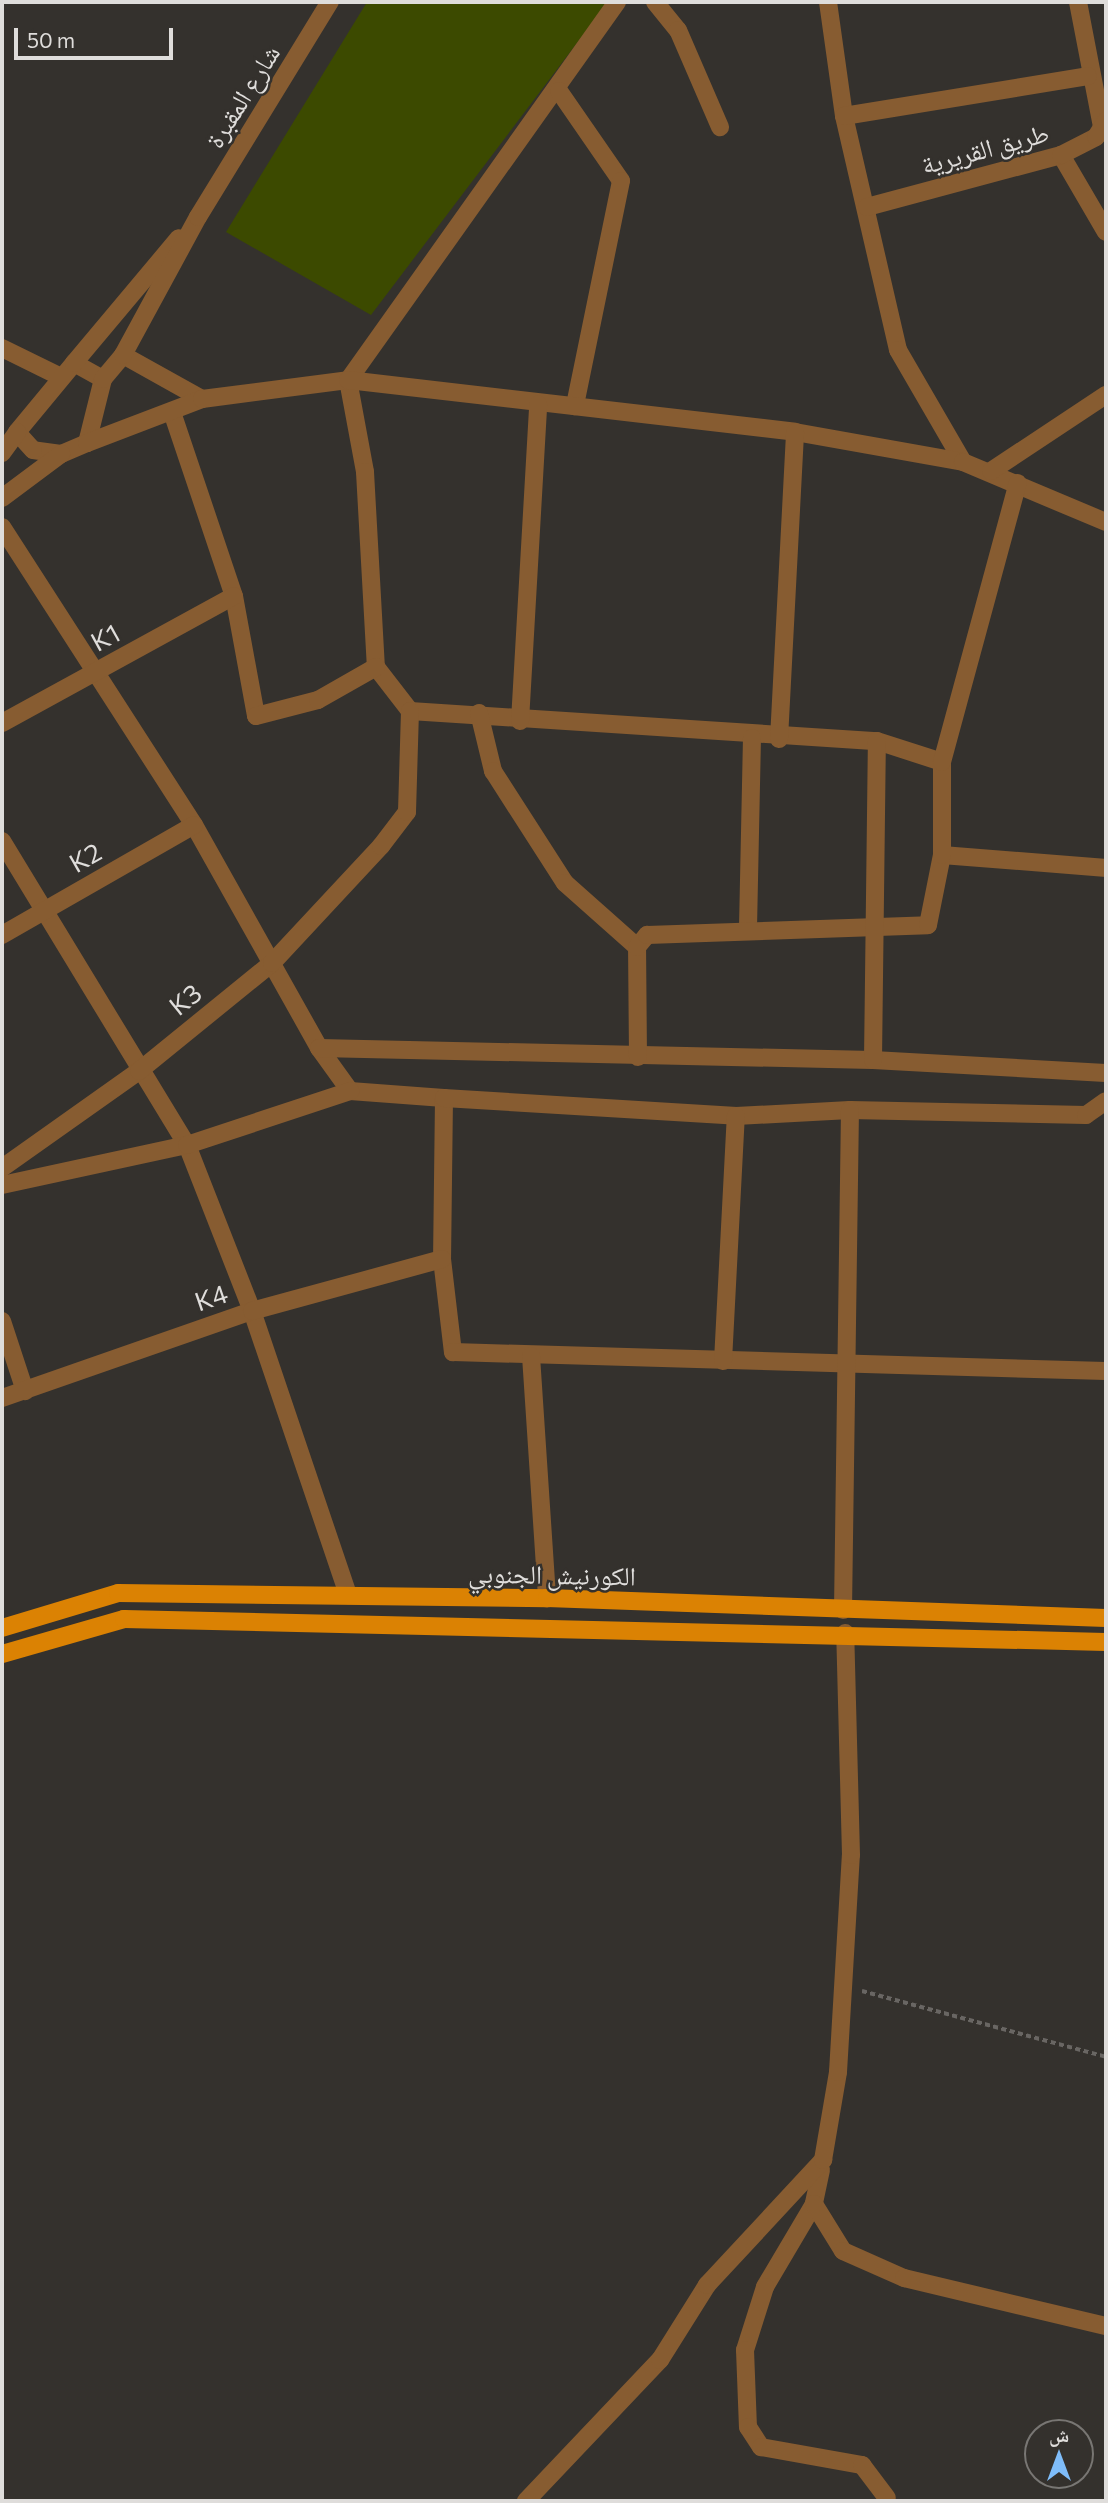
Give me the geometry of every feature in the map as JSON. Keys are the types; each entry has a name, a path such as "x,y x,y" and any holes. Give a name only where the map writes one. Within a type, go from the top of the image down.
{"main road":[{"name":"الكورنيش الجنوبي","path":"2,1628 118,1593 547,1598 1106,1618"},
{"name":"الكورنيش الجنوبي","path":"2,1654 124,1619 845,1633 1106,1642"}],"street":[{"name":"شارع المقبرة","path":"198,217 330,2"},
{"path":"617,2 559,91 348,380 365,472 376,667 410,711 479,713 520,721 752,738 877,741 942,762"},
{"path":"654,2 678,30 720,127"},
{"path":"828,2 844,116 898,350 963,463"},
{"path":"1078,2 1088,76 1103,129"},
{"path":"844,116 1088,76"},
{"path":"559,91 621,181 575,406"},
{"name":"طريق القريرية","path":"867,207 1062,155 1103,129"},
{"path":"1062,155 1106,232"},
{"path":"87,443 103,379 123,355 198,217"},
{"path":"2,453 61,377 198,217"},
{"path":"2,348 61,377"},
{"path":"123,355 202,399"},
{"path":"74,363 103,379"},
{"path":"2,498 61,454 173,415 202,399 348,380 538,405 575,406 795,432 963,463 991,471 1106,522"},
{"path":"991,471 1106,395"},
{"path":"520,721 538,405"},
{"path":"173,415 234,596 256,716 318,700 376,667"},
{"path":"17,432 33,450 61,454"},
{"path":"779,739 795,432"},
{"path":"638,1058 637,947 647,935 748,928 928,925 942,855 942,762 1018,483"},
{"path":"2,527 194,825 319,1048 350,1091"},
{"name":"K1","path":"2,723 234,596"},
{"name":"K3","path":"2,1168 139,1071 272,962 380,846 407,812 410,711"},
{"path":"479,713 493,771 565,883 637,947"},
{"path":"748,928 752,738"},
{"path":"873,1060 871,925 877,741"},
{"name":"K2","path":"2,935 194,825"},
{"path":"2,841 45,909 139,1071 187,1145 252,1311 348,1595"},
{"path":"942,855 1106,868"},
{"path":"319,1048 638,1058 873,1060 1106,1073"},
{"path":"2,1185 187,1145 350,1091 736,1116 850,1110 1086,1115 1106,1101"},
{"path":"444,1098 442,1259 453,1352 1106,1371"},
{"path":"843,1610 844,1365 850,1110"},
{"path":"723,1361 736,1116"},
{"name":"K4","path":"2,1398 252,1311 442,1259"},
{"path":"2,1321 25,1391"},
{"path":"531,1356 547,1598"},
{"path":"845,1633 853,1745 843,1986 823,2160 814,2204 765,2287 745,2350 748,2427 761,2447 862,2465 887,2498"},
{"path":"526,2501 660,2360 707,2285 806,2186 823,2160"},
{"path":"814,2204 843,2251 904,2278 1106,2326"}],"path":[{"path":"843,1986 1106,2057"}],"green space":[{"path":"367,2 608,2 371,315 226,232"}]}
